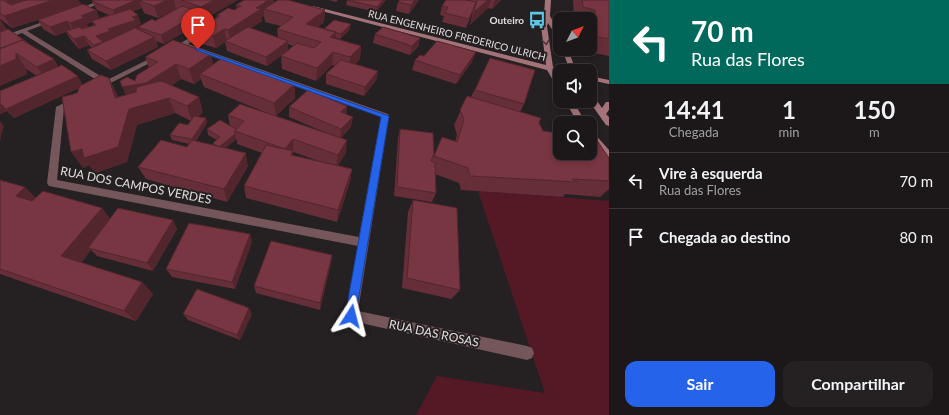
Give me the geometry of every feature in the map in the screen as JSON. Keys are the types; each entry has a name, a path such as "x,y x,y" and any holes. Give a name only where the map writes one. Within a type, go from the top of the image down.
{"main road":[{"path":"548,0 547,16 544,26 550,69 553,74"},
{"name":"RUA ENGENHEIRO FREDERICO ULRICH","path":"302,6 553,70"},
{"path":"547,16 553,26"},
{"path":"597,79 609,82"},
{"path":"603,113 609,104"},
{"path":"597,106 609,123"},
{"path":"597,142 609,156"}],"street":[{"path":"68,14 106,0"},
{"path":"0,39 61,17"},
{"path":"93,90 183,44 214,24"},
{"path":"24,31 106,83"},
{"name":"RUA DAS ROSAS","path":"183,44 385,116 362,242 351,316 527,353"},
{"name":"RUA DOS CAMPOS VERDES","path":"80,97 60,107 52,183 362,242"}],"shaded area":[{"path":"478,191 609,201 609,415 416,415 437,376 545,393"}],"building":[{"path":"0,0 3,0 11,5 26,0 53,0 4,16 0,13"},
{"path":"136,0 113,10 92,1"},
{"path":"167,0 154,6 139,1"},
{"path":"181,0 214,0 201,7"},
{"path":"244,0 269,0 256,8 261,9 228,30 224,29 213,36 196,30 220,16 217,15 228,8 234,10 241,6 236,5"},
{"path":"278,0 288,0 325,10 306,24 336,32 330,37 361,46 350,57 333,52 317,68 281,56 297,43 314,48 321,42 277,29 293,17 264,9"},
{"path":"347,0 383,0 377,7"},
{"path":"400,0 415,0 411,5 398,2"},
{"path":"446,0 465,0 476,2 469,19 445,13 448,7 442,6"},
{"path":"477,0 488,0 474,12"},
{"path":"582,0 609,0 609,39 597,37 597,12 595,12 595,10 583,7"},
{"path":"83,4 96,10 81,16 84,18 70,23 67,21 50,27 38,20"},
{"path":"182,6 200,12 161,35 138,27 152,19 155,21"},
{"path":"130,9 138,15 132,17 136,20 108,29 110,31 96,36 103,42 94,45 84,36 74,39 66,31 79,27 82,29 96,25 92,21"},
{"path":"334,20 351,24 341,34 324,29"},
{"path":"248,27 288,41 266,57 225,41"},
{"path":"383,27 420,38 412,46 375,34"},
{"path":"135,28 154,37 106,61 87,50"},
{"path":"8,29 28,43 22,40 1,48 0,32"},
{"path":"22,40 54,59 37,67 16,53 16,59 0,66 0,49"},
{"path":"173,40 211,54 189,69 176,64 146,83 122,87 120,81 127,77 135,81 137,75 158,62 145,57"},
{"path":"437,41 476,52 460,75 415,60 420,55 424,56"},
{"path":"222,58 295,84 274,103 200,74"},
{"path":"490,58 535,70 524,104 475,90"},
{"path":"341,60 378,71 365,87 326,74"},
{"path":"62,65 78,76 6,109 0,103 0,91"},
{"path":"101,75 109,78 115,98 136,92 137,87 161,81 199,97 187,106 169,98 129,109 118,147 84,158 82,149 71,152 62,97 77,93 80,86"},
{"path":"308,90 347,106 341,112 353,117 341,129 289,107"},
{"path":"467,96 541,118 539,123 543,131 553,132 553,160 597,160 597,140 609,158 609,181 572,179 577,182 470,176 468,168 434,156 442,137 457,142 464,120 460,110"},
{"path":"240,104 347,140 338,155 293,139 285,149 235,131 244,121 228,115"},
{"path":"194,116 206,118 192,139 170,135 179,123 188,125"},
{"path":"220,120 236,129 235,134 219,147 213,143 220,137 207,129"},
{"path":"400,129 433,133 434,154 431,161 435,163 436,193 397,187"},
{"path":"161,140 187,147 192,140 246,153 224,189 138,167"},
{"path":"266,145 293,151 291,155 352,169 338,210 244,186"},
{"path":"0,180 25,187 16,196 32,201 43,191 102,208 61,256 142,282 124,311 0,269"},
{"path":"413,200 457,208 460,290 407,278"},
{"path":"118,208 173,220 147,263 88,248"},
{"path":"189,223 250,234 232,282 166,269"},
{"path":"271,241 332,255 320,303 254,286"},
{"path":"197,289 249,308 237,335 183,314"}],"place":[{"name":"Outeiro","path":"537,20"}],"route":[{"path":"198,49 385,116 362,242 351,316"}]}
